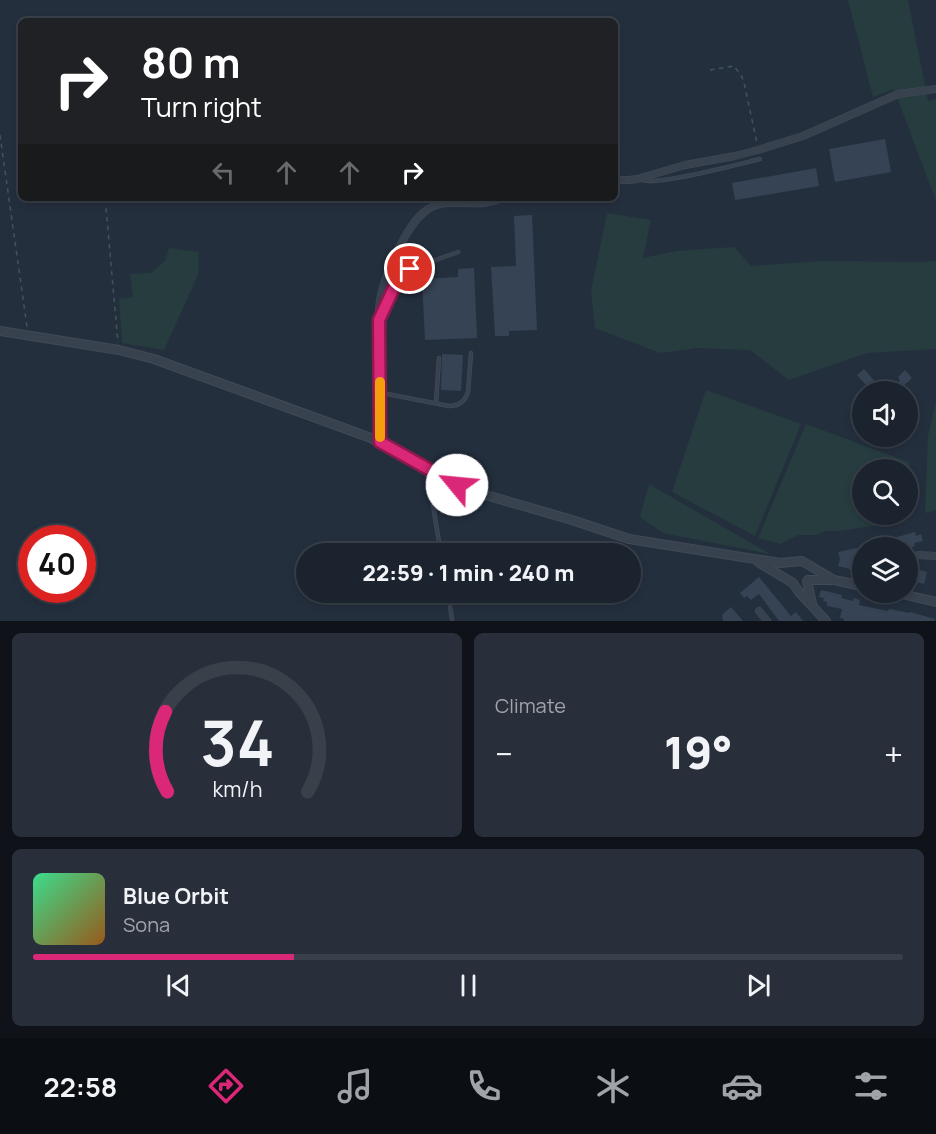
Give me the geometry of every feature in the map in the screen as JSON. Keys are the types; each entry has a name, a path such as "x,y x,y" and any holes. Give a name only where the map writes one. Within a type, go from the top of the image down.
{"street":[{"path":"618,180 637,179 685,165 758,150 803,136 898,94 936,89"},
{"path":"380,442 379,320 381,296 400,245 418,218 430,209 443,204 481,204 495,201"},
{"path":"0,331 119,350 154,359 380,442 472,491 628,539 780,562 802,561 834,580"},
{"path":"918,555 936,556"},
{"path":"750,558 800,584 808,581 834,580 852,584"},
{"path":"795,561 787,569 788,577 826,621"},
{"path":"808,564 811,570 808,581 812,605"},
{"path":"918,598 936,602"},
{"path":"759,611 767,621"}],"lane":[{"path":"637,179 646,182 671,179 760,159"},
{"path":"379,320 401,275 410,269 458,252"},
{"path":"380,393 455,406 464,402 468,392 471,353"},
{"path":"436,403 439,358"},
{"path":"424,467 429,481 439,543"},
{"path":"449,603 452,620"}],"path":[{"path":"710,70 734,66 742,76 758,150"},
{"path":"0,135 28,335"},
{"path":"106,208 119,350"}],"green space":[{"path":"848,0 908,0 928,101 936,99 936,201 894,89 873,97"},
{"path":"607,213 651,220 643,258 676,251 734,247 751,266 820,261 936,261 936,349 867,353 789,380 750,350 698,348 660,353 595,328 591,291"},
{"path":"169,248 199,252 198,275 164,350 122,343 119,299 133,297 130,274 151,273 165,261"},
{"path":"706,390 801,424 755,536 672,492"},
{"path":"936,402 936,510 925,513 928,436"},
{"path":"806,424 852,441 852,447 868,447 901,459 852,459 852,525 878,525 826,531 816,535 798,535 780,544 758,538"},
{"path":"649,484 770,554 663,533 640,517"}],"building":[{"path":"885,139 891,172 835,182 829,149"},
{"path":"816,168 819,186 735,200 732,183"},
{"path":"532,215 537,330 509,331 509,336 495,336 491,267 516,266 514,216"},
{"path":"474,268 477,338 425,340 422,279 458,277 458,269"},
{"path":"442,354 463,355 461,391 441,390"},
{"path":"864,369 874,381 862,381 857,375"},
{"path":"905,370 912,378 909,381 900,381 898,377"},
{"path":"915,532 916,536 921,534 923,541 918,542 918,537 897,537"},
{"path":"852,549 850,569 838,566 840,560 838,552"},
{"path":"919,570 927,572 924,584 918,582"},
{"path":"759,577 791,616 796,612 803,621 779,621 759,594 751,600 747,596 744,598 740,593"},
{"path":"821,590 842,595 841,598 852,601 852,603 859,603 859,605 888,611 889,609 910,612 935,619 935,621 844,621 840,618 842,609 827,606 827,602 823,601 824,598 819,597"},
{"path":"731,607 743,621 723,621 722,615"}],"slow traffic":[{"path":"380,382 380,437"}],"route":[{"path":"410,269 397,281 379,320 380,442 457,485"}]}
